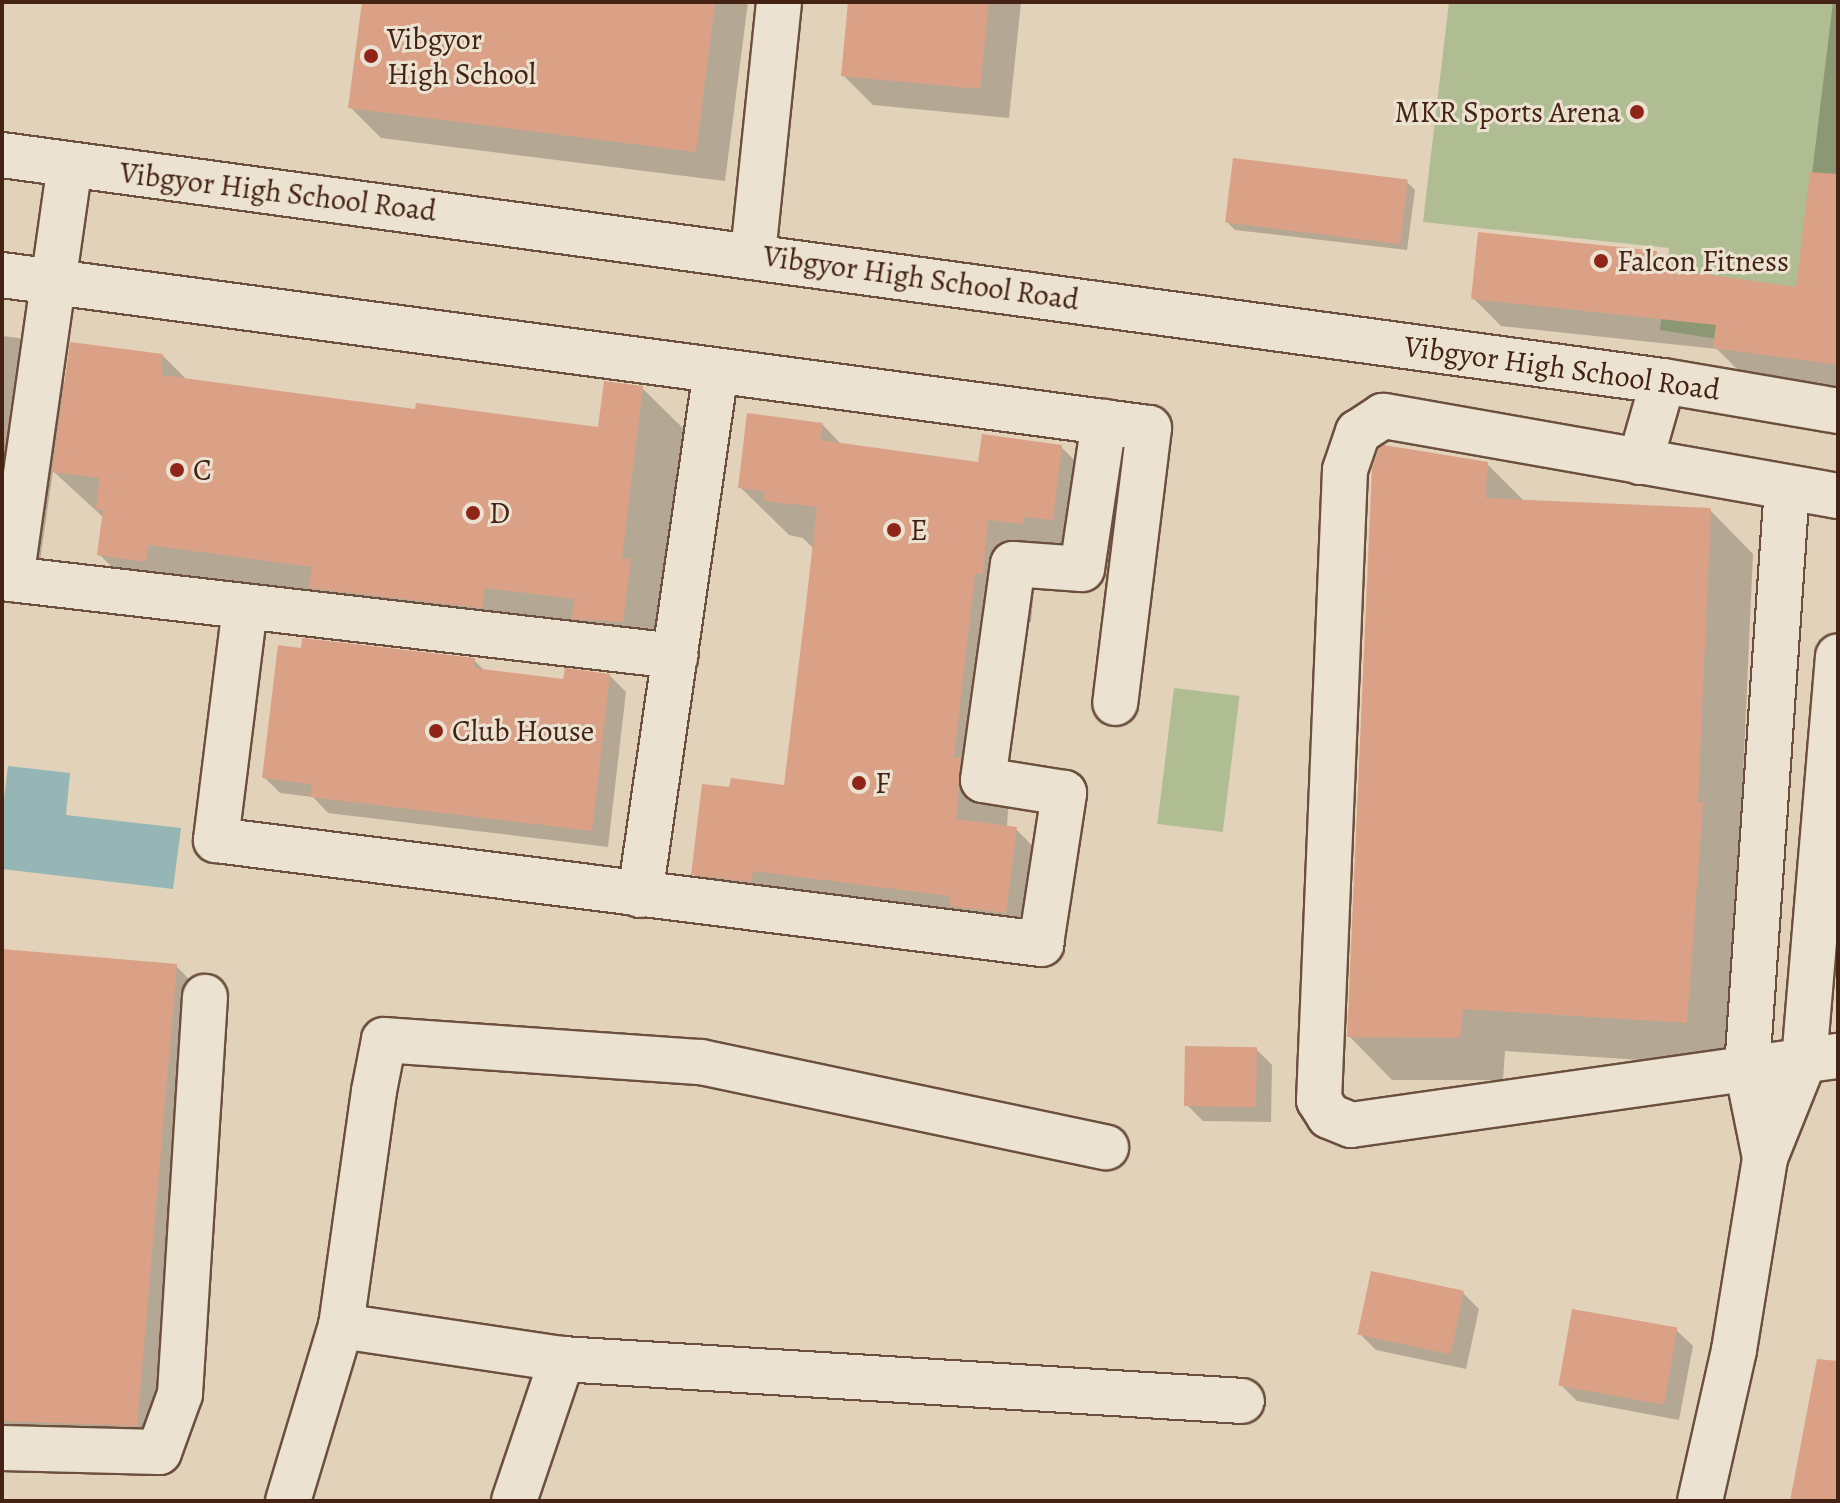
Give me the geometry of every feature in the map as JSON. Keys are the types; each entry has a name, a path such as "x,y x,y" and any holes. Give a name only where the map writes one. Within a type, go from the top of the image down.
{"street":[{"path":"753,254 779,2"},
{"name":"Vibgyor High School Road","path":"2,155 753,254 1663,381 1838,411"},
{"path":"70,165 6,578 675,656"},
{"path":"2,275 1149,428 1115,703"},
{"path":"640,895 716,370"},
{"path":"1640,462 1663,381"},
{"path":"1821,1058 1351,1125 1329,1116 1319,1100 1345,470 1358,432 1383,416 1838,496"},
{"path":"245,607 216,840 1041,944 1064,793 983,780 1013,564 1082,569 1104,422"},
{"path":"1765,1158 1747,1069 1787,487"},
{"path":"1700,1501 1734,1350 1765,1158 1821,1058 1823,833 1837,669 1774,675"},
{"path":"1763,828 1823,833"},
{"path":"2,1448 159,1452 180,1394 205,997"},
{"path":"288,1501 341,1326 384,1040 701,1062 1106,1147"},
{"path":"341,1326 562,1359 1242,1401"},
{"path":"514,1501 562,1359"}],"green space":[{"name":"MKR Sports Arena","path":"1449,2 1838,2 1838,358 1660,330 1669,248 1423,222"},
{"path":"1174,688 1240,696 1223,832 1157,824"}],"water":[{"path":"8,766 70,773 66,815 181,828 173,889 2,869 2,816"}],"building":[{"path":"362,2 715,2 696,152 348,108"},
{"path":"848,2 989,2 980,89 841,76"},
{"path":"1233,158 1408,179 1400,244 1225,223"},
{"path":"1810,172 1838,174 1838,365 1713,348 1716,325 1471,299 1478,232 1657,251 1655,267 1796,287"},
{"path":"70,342 163,354 161,375 415,409 416,403 598,427 604,381 643,386 622,558 631,559 623,622 572,619 574,599 485,588 482,608 309,588 312,567 148,545 146,562 97,555 103,510 96,509 100,478 52,472"},
{"path":"747,413 823,423 820,440 978,462 982,434 1062,445 1053,520 1024,517 1023,524 988,520 983,574 975,573 954,757 961,758 956,819 1017,827 1006,913 950,906 950,896 753,871 752,882 691,875 702,784 729,787 731,778 784,785 805,613 817,507 764,501 765,491 738,488"},
{"path":"1384,445 1488,462 1485,498 1711,508 1698,802 1703,803 1687,1023 1463,1009 1460,1038 1347,1037 1372,468 1379,448"},
{"name":"Club House","path":"302,638 475,658 474,668 563,679 565,668 610,674 592,831 310,797 312,784 262,778 278,645 301,648"},
{"path":"2,949 177,964 137,1426 2,1421"},
{"path":"1185,1046 1257,1047 1256,1107 1184,1106"},
{"path":"1371,1271 1464,1291 1450,1354 1357,1335"},
{"path":"1572,1309 1677,1328 1664,1404 1558,1386"},
{"path":"1817,1359 1838,1361 1838,1501 1790,1501"}],"place":[{"name":"Vibgyor High School","path":"371,56"},
{"name":"MKR Sports Arena","path":"1637,112"},
{"name":"Falcon Fitness","path":"1601,261"},
{"name":"C","path":"177,470"},
{"name":"D","path":"473,513"},
{"name":"E","path":"894,530"},
{"name":"Club House","path":"436,731"},
{"name":"F","path":"859,783"}]}
